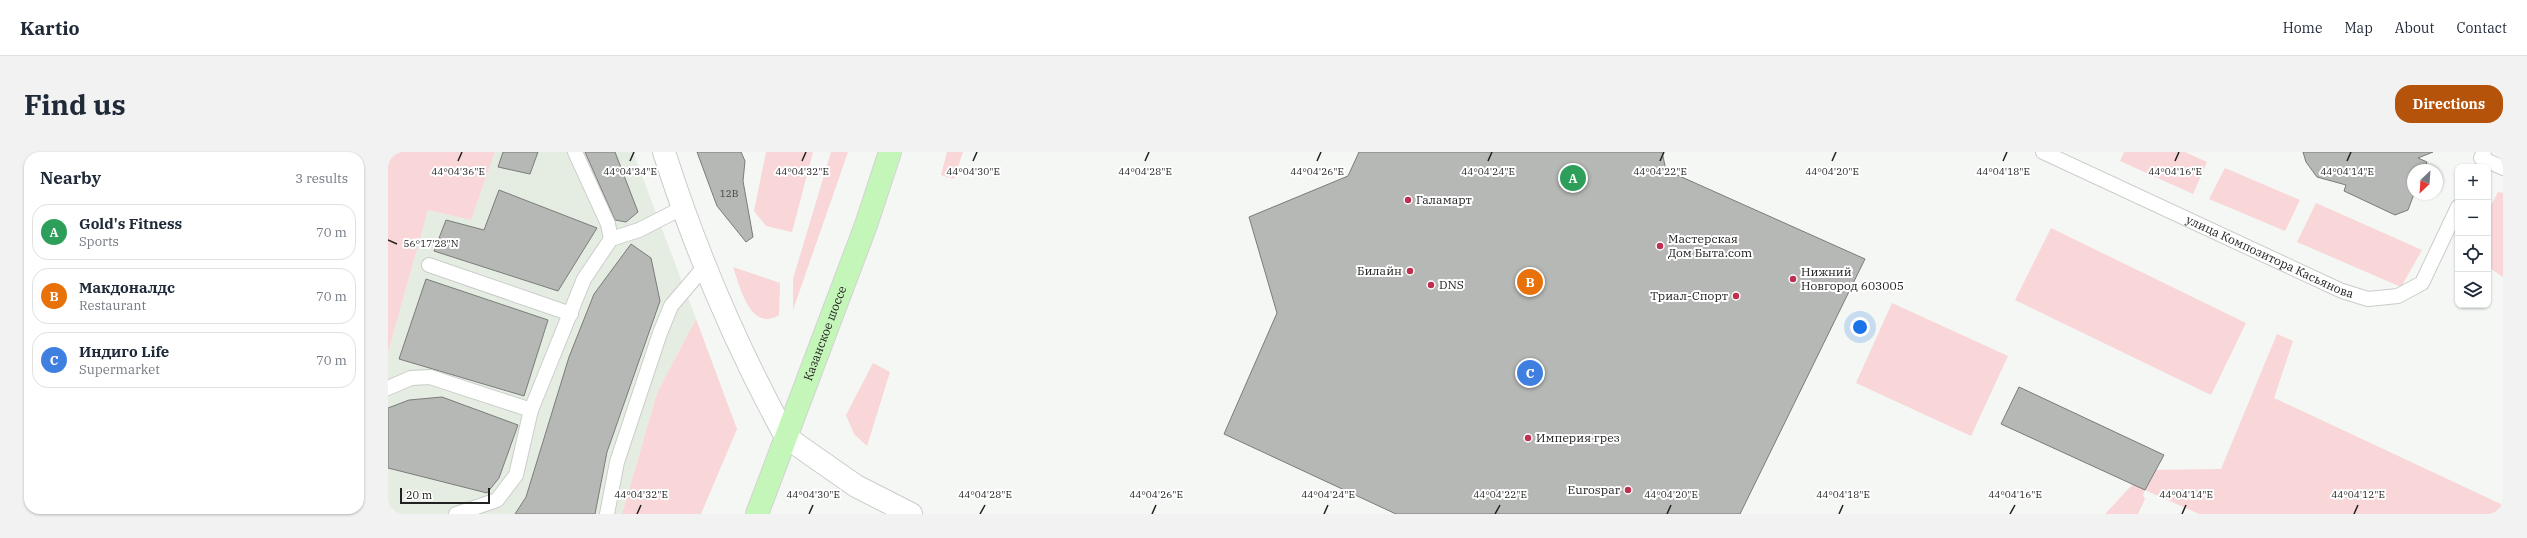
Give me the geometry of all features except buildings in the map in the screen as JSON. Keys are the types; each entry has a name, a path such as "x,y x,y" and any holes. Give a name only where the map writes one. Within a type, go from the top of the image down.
{"main road":[{"name":"Казанское шоссе","path":"757,514 866,226 890,152"}],"street":[{"path":"664,152 682,208 705,266 770,408 786,437 856,486 911,514"}],"lane":[{"path":"575,152 608,224 611,239"},
{"name":"улица Композитора Касьянова","path":"2043,152 2342,291 2368,299 2398,296 2422,283 2455,212"},
{"path":"2480,159 2503,168"},
{"path":"456,514 497,500 516,476 531,410 584,279 611,239 639,230 682,208"},
{"path":"430,265 571,314"},
{"path":"607,514 617,462 660,333 671,306 705,266"},
{"path":"388,388 411,378 430,377 531,410"}],"shaded area":[{"path":"388,152 495,152 471,220 428,210 388,352"},
{"path":"495,152 633,152 696,319 657,393 622,514 388,514 388,352 428,210 471,220"},
{"path":"766,152 813,152 792,232 766,226 754,211"},
{"path":"831,152 848,152 793,310 793,279"},
{"path":"947,152 963,152 954,179 941,175"},
{"path":"2124,152 2185,152 2207,162 2193,194 2120,161"},
{"path":"2225,168 2300,200 2285,231 2209,199"},
{"path":"2498,192 2503,193 2503,277 2491,269 2491,205"},
{"path":"2316,203 2422,250 2401,287 2297,242"},
{"path":"2051,228 2246,323 2211,395 2015,300"},
{"path":"733,267 780,283 779,315 769,319 761,318 754,313 743,295"},
{"path":"1892,303 2008,356 1971,436 1856,383"},
{"path":"696,319 737,429 701,514 622,514 657,393"},
{"path":"2277,334 2293,341 2274,398 2503,505 2503,514 2199,514 2145,490 2143,495 2145,499 2138,514 2105,514 2146,470 2221,469"},
{"path":"873,363 890,372 867,446 854,434 846,415"}],"place":[{"name":"Gold's Fitness","path":"1573,178"},
{"name":"Галамарт","path":"1408,200"},
{"name":"Мастерская Дом Быта.com","path":"1660,246"},
{"name":"Билайн","path":"1410,271"},
{"name":"Нижний Новгород 603005","path":"1793,279"},
{"name":"Макдоналдс","path":"1530,282"},
{"name":"DNS","path":"1431,285"},
{"name":"Триал-Спорт","path":"1736,296"},
{"name":"Индиго Life","path":"1530,373"},
{"name":"Империя грез","path":"1528,438"},
{"name":"Eurospar","path":"1628,490"}]}
